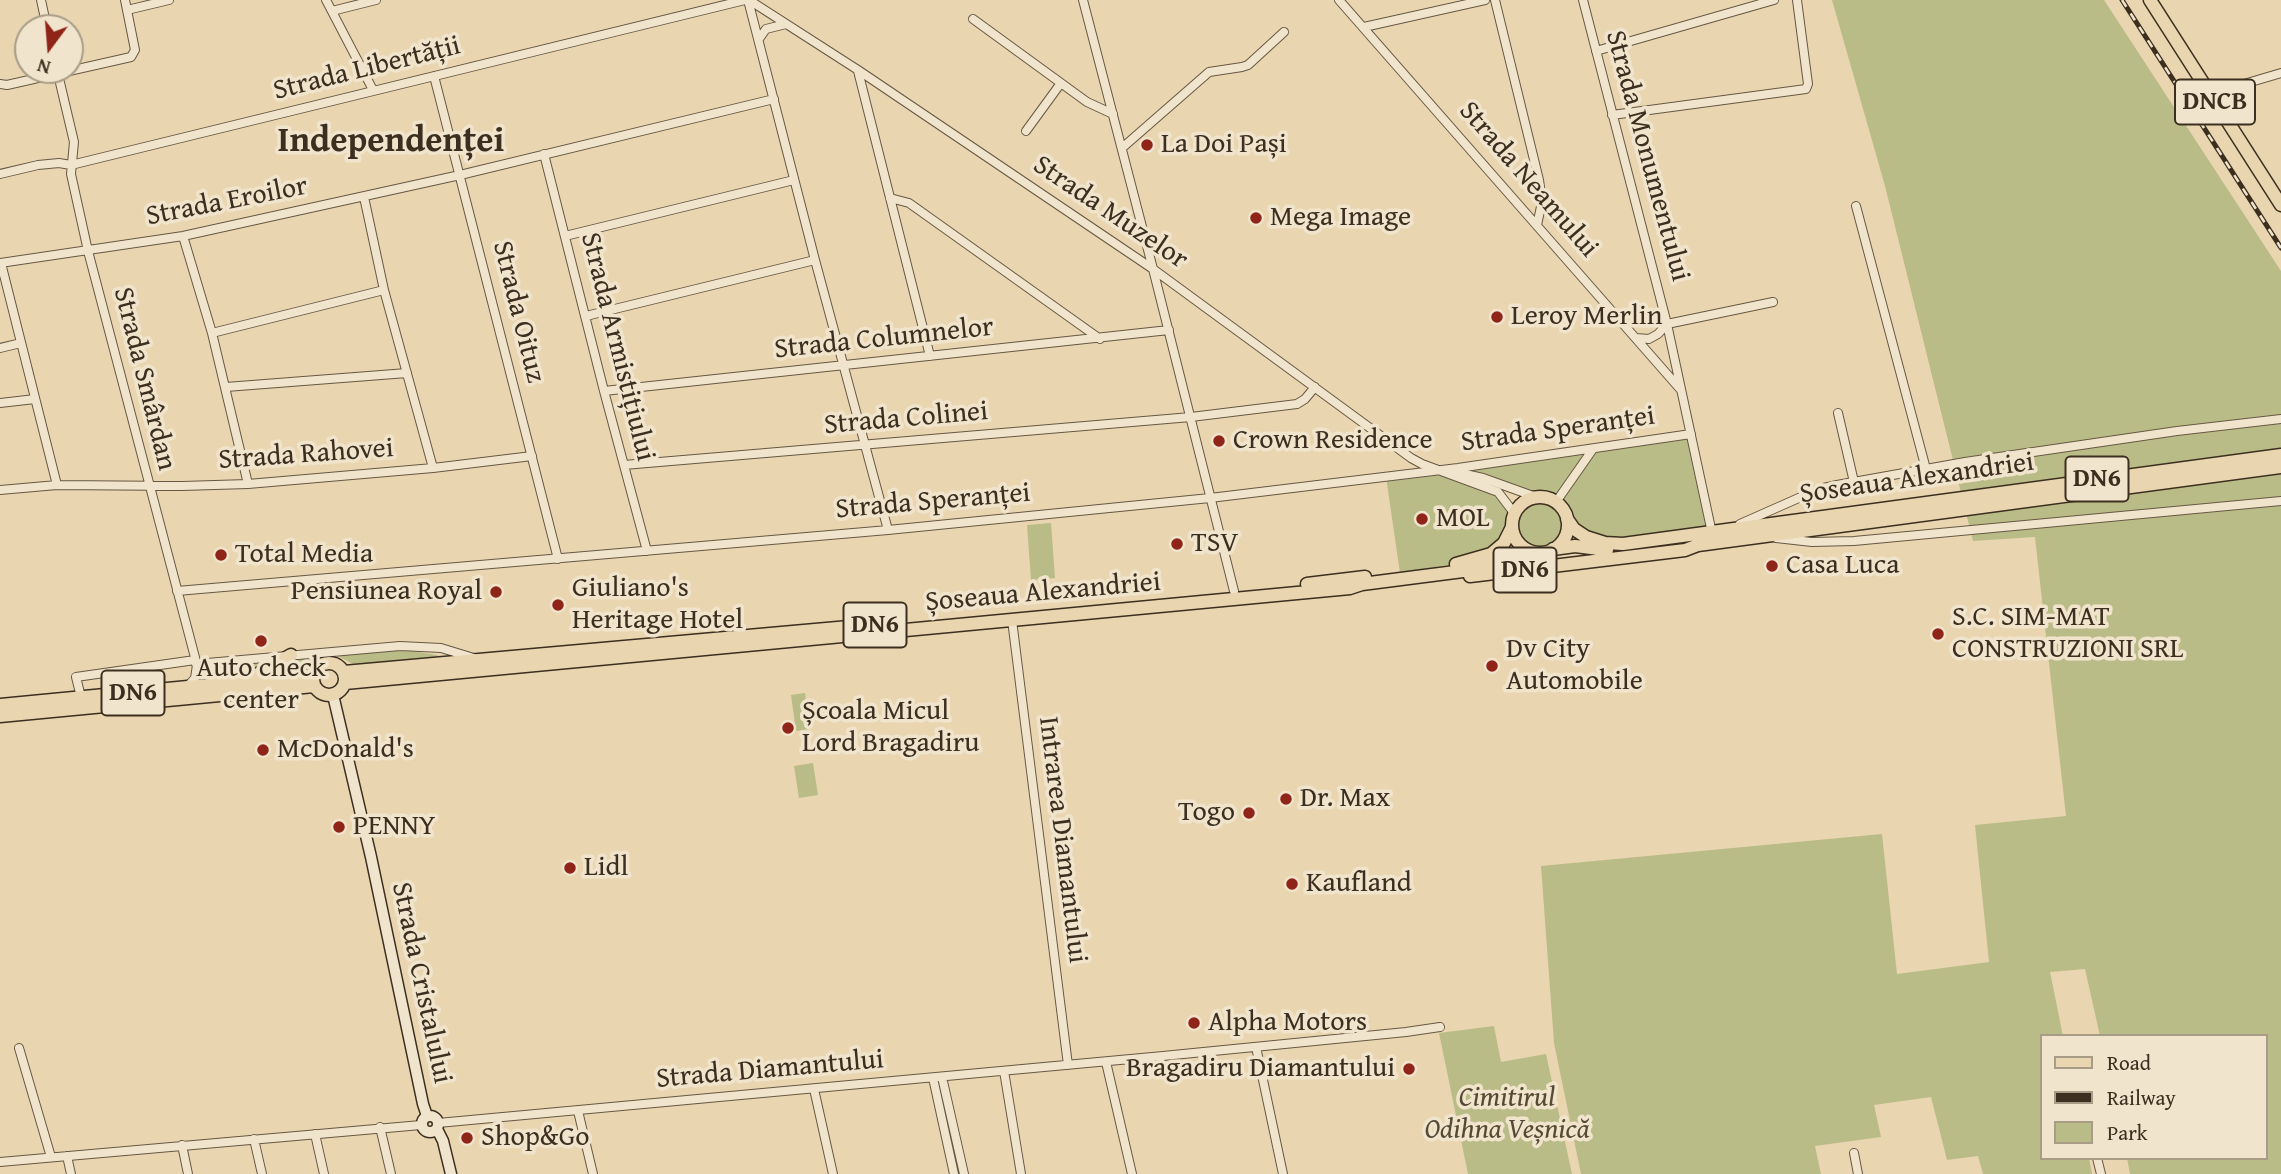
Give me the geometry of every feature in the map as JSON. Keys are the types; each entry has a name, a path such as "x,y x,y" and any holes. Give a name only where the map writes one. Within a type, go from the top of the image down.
{"main road":[{"name":"DNCB","path":"2150,0 2281,205"},
{"name":"Șoseaua Alexandriei","path":"1567,519 1579,534 1605,543 1623,544 2281,455"},
{"name":"Șoseaua Alexandriei","path":"1770,536 2281,467"},
{"path":"1536,497 1556,502"},
{"name":"DN6","path":"1536,497 1527,500 1514,513 1512,527 1518,542 1532,551 1575,547 1616,550 1698,545"},
{"name":"DN6","path":"1553,549 1565,537 1567,519 1556,502"},
{"name":"Șoseaua Alexandriei","path":"345,678 483,661 1350,579 1464,562 1491,554 1499,549 1512,527"},
{"name":"DN6","path":"1350,588 1386,587 1770,536"},
{"name":"Șoseaua Alexandriei","path":"345,678 1350,588 1362,584 1463,571 1532,551"},
{"path":"244,682 291,655"},
{"name":"DN6","path":"314,680 319,666 327,662 335,663 345,678"},
{"path":"314,680 323,694 333,695 340,691 345,678"},
{"name":"DN6","path":"0,705 244,682 314,680"},
{"name":"DN6","path":"0,716 314,680"}],"street":[{"path":"84,67 131,57 135,50 125,0"},
{"path":"127,10 169,0"},
{"path":"326,0 373,90"},
{"path":"332,11 376,0"},
{"path":"747,0 888,530"},
{"name":"Strada Muzelor","path":"747,0 858,70 1153,269 1411,458 1439,470"},
{"name":"Strada Libertății","path":"0,174 38,165 71,165 747,0"},
{"path":"1083,0 1234,591"},
{"name":"Strada Neamului","path":"1339,0 1682,391"},
{"path":"1364,27 1485,0"},
{"path":"1495,0 1539,180 1542,202 1537,225"},
{"name":"Strada Monumentului","path":"1583,0 1667,324 1691,434 1717,532"},
{"path":"1596,51 1774,0"},
{"path":"1612,115 1806,89 1808,84 1797,0"},
{"path":"973,19 1087,102 1113,114"},
{"path":"759,39 766,29 786,24"},
{"path":"1122,148 1209,72 1248,65 1284,32"},
{"path":"858,70 930,356"},
{"path":"2210,94 2281,73"},
{"name":"Strada Oituz","path":"434,76 558,559"},
{"path":"1026,131 1061,83"},
{"name":"Strada Smârdan","path":"61,84 74,142 72,182 88,251 196,663"},
{"name":"Strada Eroilor","path":"0,263 183,236 460,175 774,99"},
{"name":"Strada Armistițiului","path":"544,154 647,551"},
{"path":"565,236 794,180"},
{"path":"363,197 384,290 433,468"},
{"path":"890,198 909,203 1100,338"},
{"path":"1856,206 1926,469"},
{"path":"183,236 212,333 248,484"},
{"path":"586,316 815,260"},
{"path":"0,263 57,485"},
{"path":"212,333 384,290"},
{"name":"Strada Monumentului","path":"1667,324 1773,302"},
{"path":"1636,338 1649,339 1667,324"},
{"name":"Strada Columnelor","path":"604,391 1169,330"},
{"path":"0,348 21,343"},
{"path":"226,387 407,373"},
{"name":"Strada Colinei","path":"624,465 1191,417 1297,404 1315,387"},
{"path":"0,403 35,399"},
{"path":"1838,413 1854,482"},
{"path":"1717,532 1819,489 1926,469 2281,419"},
{"name":"Strada Speranței","path":"177,591 888,530 1210,498 1439,470 1691,434"},
{"path":"1556,502 1593,449"},
{"name":"Strada Rahovei","path":"0,491 57,485 248,484 433,468 531,456"},
{"path":"1439,470 1475,476 1536,497"},
{"path":"1439,470 1498,492 1514,513"},
{"path":"1770,536 1794,541 1854,541 2281,501"},
{"name":"Intrarea Diamantului","path":"1012,620 1068,1065"},
{"path":"81,697 76,677 196,663 417,646 455,652 483,661"},
{"path":"185,688 195,678 196,663"},
{"name":"Strada Cristalului","path":"333,695 371,857 422,1104 445,1174"},
{"name":"Strada Diamantului","path":"9,1174 3,1162 1106,1062 1440,1027"},
{"path":"1256,1047 1283,1174"},
{"path":"19,1048 51,1157"},
{"path":"1106,1062 1132,1174"},
{"path":"1003,1071 1021,1174"},
{"path":"938,1077 954,1174"},
{"path":"938,1077 964,1174"},
{"path":"814,1089 833,1174"},
{"path":"578,1111 593,1174"},
{"name":"Strada Cristalului","path":"430,1125 443,1141 451,1174"},
{"path":"380,1127 391,1174"},
{"path":"315,1134 324,1174"},
{"path":"254,1139 262,1174"},
{"path":"182,1145 188,1174"},
{"path":"1854,1153 1858,1174"},
{"path":"67,1156 71,1174"}],"green space":[{"path":"1832,0 2104,0 2281,271 2281,1174 2130,1174 2127,1160 2267,1160 2267,1034 2100,1034 2085,969 2050,972 2063,1034 2039,1034 2039,1160 2089,1160 2092,1174 1983,1174 1978,1156 1947,1160 1931,1097 1874,1105 1881,1137 1815,1146 1821,1174 1581,1174 1554,1043 1541,866 1882,834 1897,974 1989,962 1975,825 2066,816 2035,537 1973,541 1885,186"},
{"path":"1691,434 1712,533 1623,544 1567,528 1560,544 1553,549 1539,552 1524,548 1514,535 1504,543 1464,562 1400,573 1386,477","holes":["1466,474 1534,498 1520,505 1514,512 1491,488"]},
{"path":"1051,523 1055,578 1031,580 1027,525"},
{"path":"399,649 437,655 439,658 357,666 336,655"},
{"path":"319,656 298,671 221,678 211,675 205,668"},
{"path":"805,693 809,729 796,731 791,695"},
{"path":"813,763 818,795 799,798 794,766"},
{"name":"Cimitirul Odihna Veșnică","path":"1494,1026 1501,1062 1546,1054 1572,1174 1468,1174 1439,1033"}],"railway":[{"path":"2122,0 2281,248"}],"place":[{"name":"La Doi Pași","path":"1147,145"},
{"name":"Mega Image","path":"1256,218"},
{"name":"Leroy Merlin","path":"1497,317"},
{"name":"Crown Residence","path":"1219,441"},
{"name":"MOL","path":"1422,519"},
{"name":"TSV","path":"1177,544"},
{"name":"Total Media","path":"221,555"},
{"name":"Casa Luca","path":"1772,566"},
{"name":"Pensiunea Royal","path":"496,592"},
{"name":"Giuliano's Heritage Hotel","path":"558,605"},
{"name":"S.C. SIM-MAT CONSTRUZIONI SRL","path":"1938,634"},
{"name":"Auto check center","path":"261,641"},
{"name":"Dv City Automobile","path":"1492,666"},
{"name":"Școala Micul Lord Bragadiru","path":"788,728"},
{"name":"McDonald's","path":"263,750"},
{"name":"Dr. Max","path":"1286,799"},
{"name":"Togo","path":"1249,813"},
{"name":"PENNY","path":"339,827"},
{"name":"Lidl","path":"570,868"},
{"name":"Kaufland","path":"1292,884"},
{"name":"Alpha Motors","path":"1194,1023"},
{"name":"Bragadiru Diamantului","path":"1409,1069"},
{"name":"Shop&Go","path":"467,1138"}],"district":[{"name":"Independenței","path":"391,142"}]}
